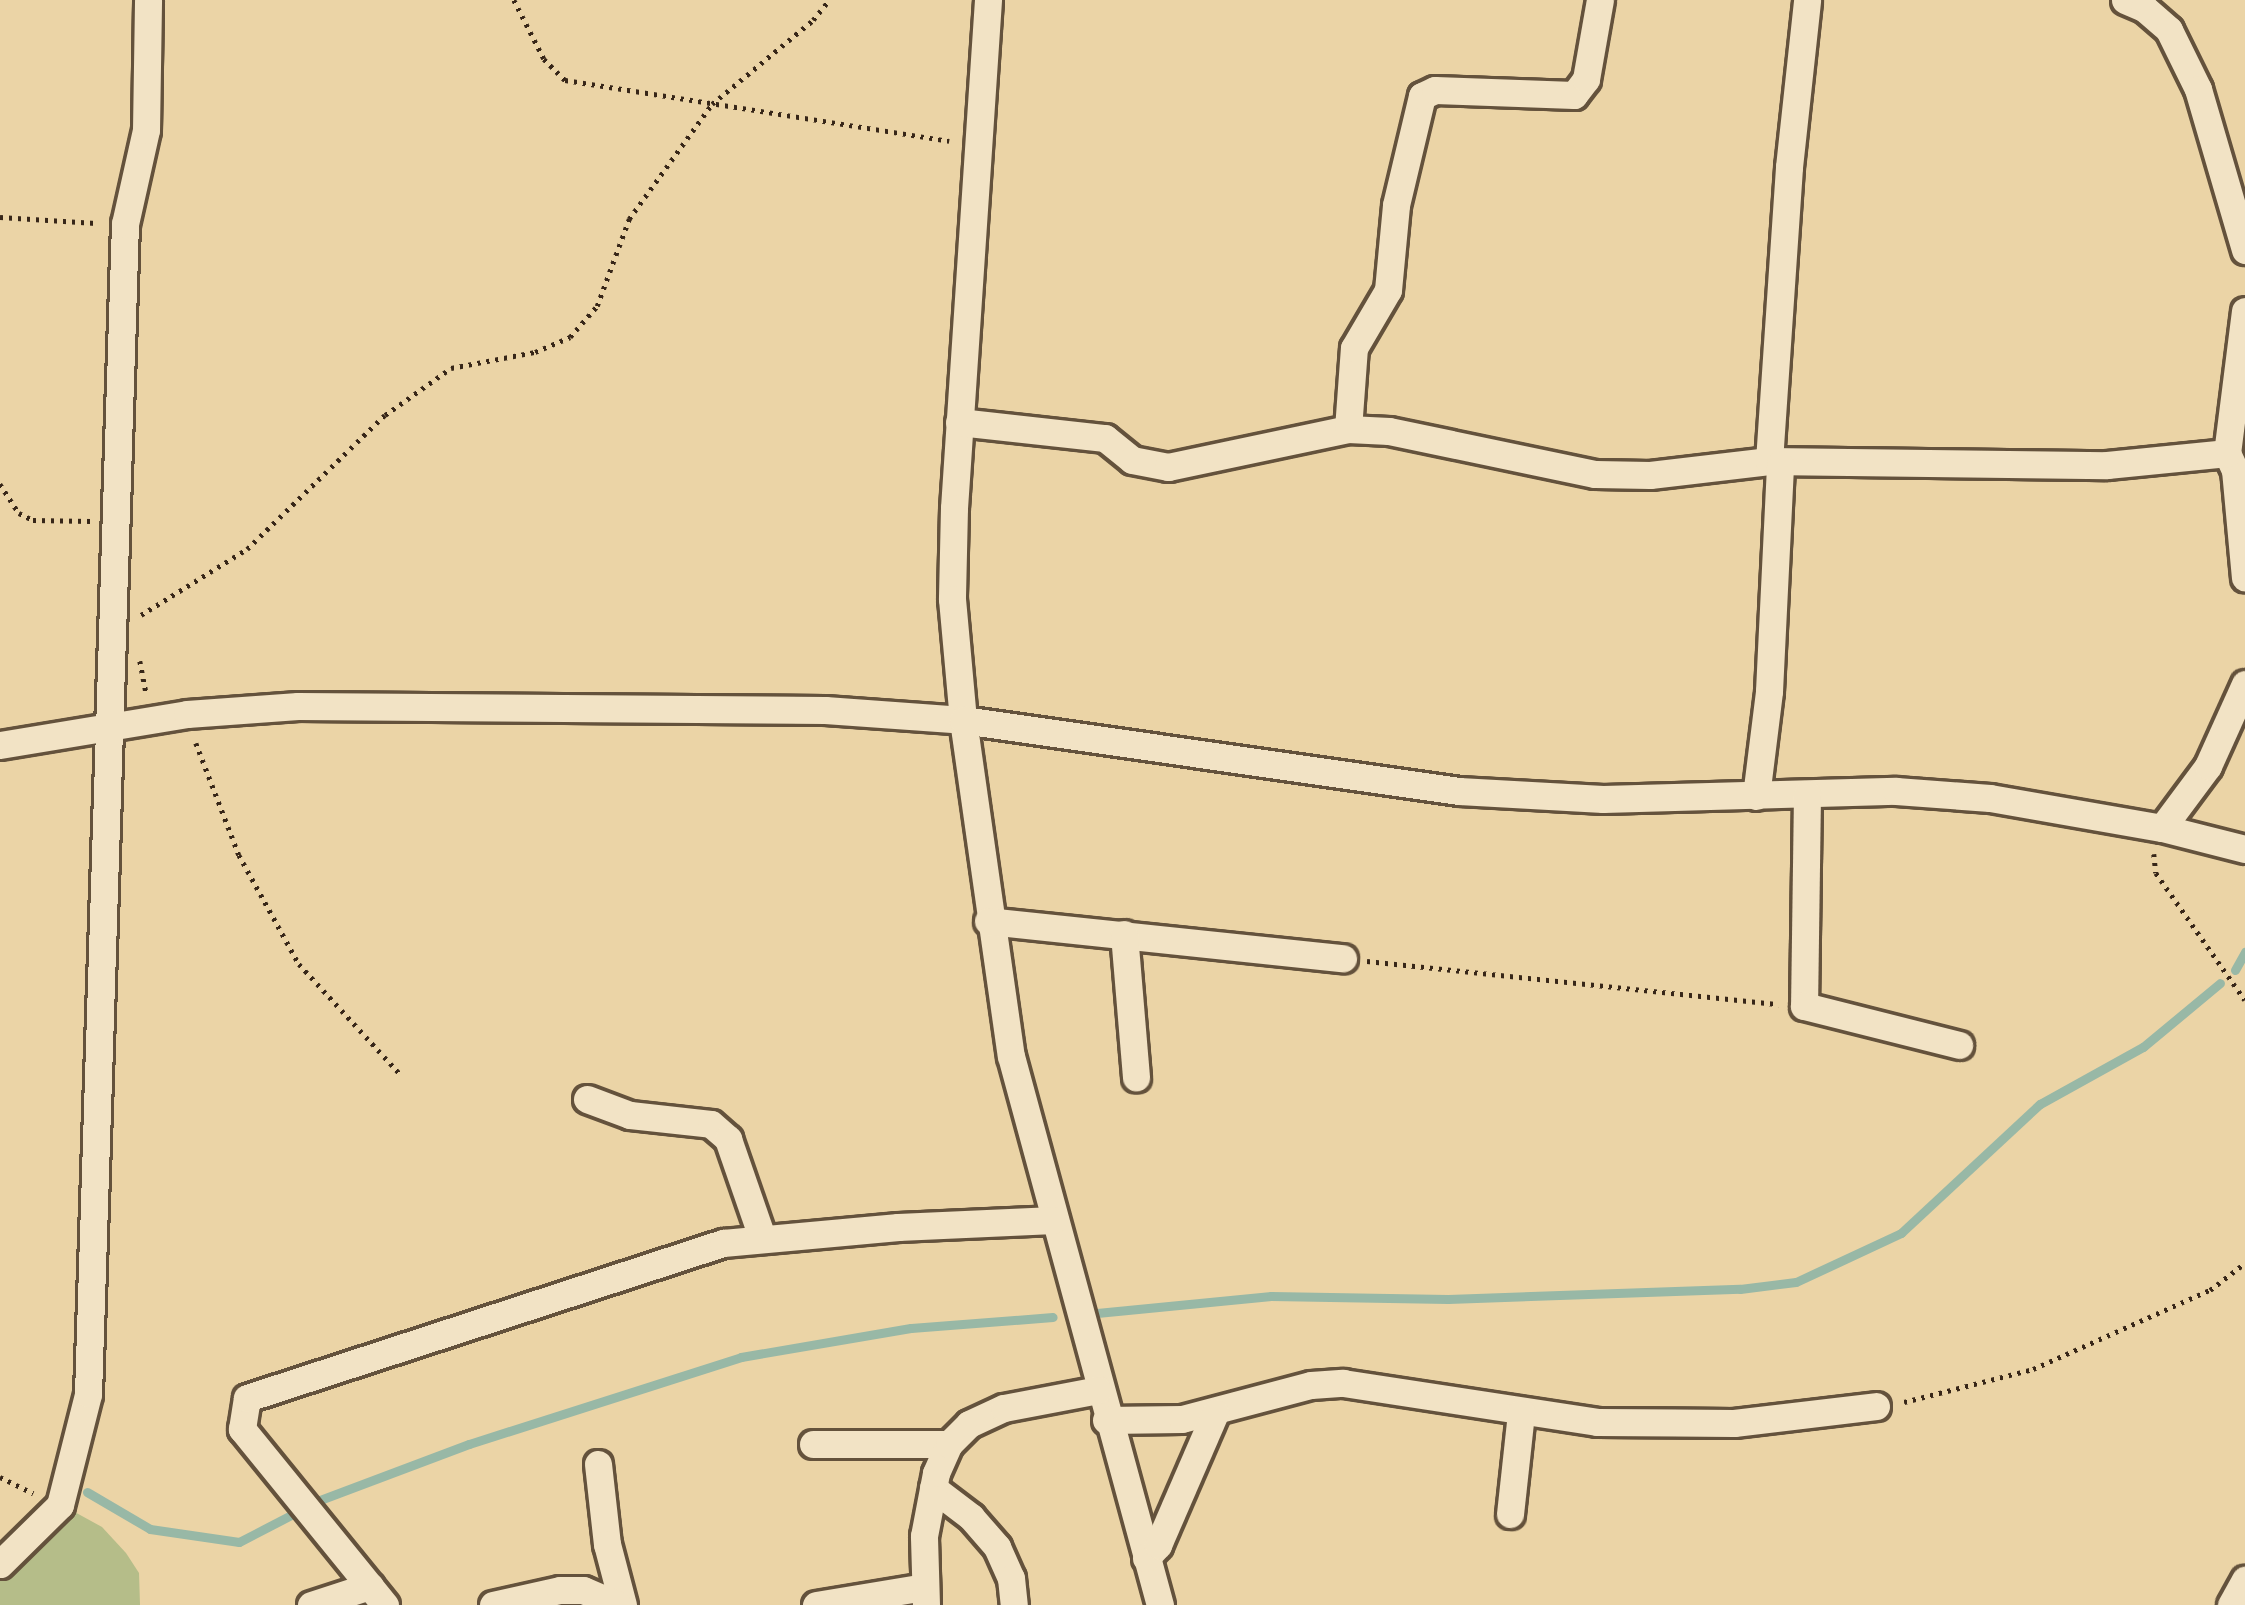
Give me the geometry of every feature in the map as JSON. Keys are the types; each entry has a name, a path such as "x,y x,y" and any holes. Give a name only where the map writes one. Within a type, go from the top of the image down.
{"street":[{"path":"0,1564 60,1505 88,1394 124,224 146,130 148,0"},
{"path":"988,0 959,422 952,599 963,720 988,921 1011,1056 1106,1420 1160,1605"},
{"path":"1348,429 1354,348 1388,290 1396,205 1414,108 1422,95 1435,90 1574,95 1586,79 1600,0"},
{"path":"1756,796 1769,691 1774,463 1807,0"},
{"path":"2125,0 2144,8 2169,31 2198,89 2245,250"},
{"path":"2245,311 2228,453 2234,470 2245,578"},
{"path":"959,422 1105,438 1132,460 1168,467 1348,429 1443,441 1595,474 1650,475 1774,463 2107,465 2228,453"},
{"path":"2162,828 2208,766 2245,684"},
{"path":"0,746 188,714 364,706 825,710 963,720 1459,791 1603,799 1896,791 1990,798 2162,828 2245,849"},
{"path":"1807,794 1804,1006 1959,1045"},
{"path":"988,921 1343,958"},
{"path":"1124,934 1136,1078"},
{"path":"587,1099 630,1115 711,1124 728,1139 762,1237"},
{"path":"377,1596 242,1430 247,1398 723,1243 1054,1220"},
{"path":"1106,1420 1215,1413 1311,1385 1343,1383 1597,1421 1734,1423 1876,1406"},
{"path":"816,1605 926,1596 924,1536 933,1488 949,1444 969,1424 1004,1408 1098,1390"},
{"path":"1146,1558 1158,1545 1215,1413"},
{"path":"1510,1514 1521,1413"},
{"path":"813,1444 949,1444"},
{"path":"598,1465 620,1605"},
{"path":"933,1488 971,1517 997,1547 1011,1578 1014,1605"},
{"path":"2231,1605 2245,1580"},
{"path":"494,1605 583,1590 620,1605"},
{"path":"310,1605 377,1596"}],"path":[{"path":"514,0 544,59 565,80 978,146"},
{"path":"137,623 143,612 247,549 385,416 451,368 535,352 570,337 597,306 629,218 712,104 813,20 829,0"},
{"path":"0,217 124,224"},
{"path":"0,484 20,513 33,520 114,521"},
{"path":"138,646 152,719"},
{"path":"188,714 239,854 279,931 299,964 401,1075"},
{"path":"2162,828 2155,849 2156,873 2245,1000"},
{"path":"1343,958 1804,1006"},
{"path":"1876,1406 1961,1391 2033,1369 2210,1290 2245,1263"},
{"path":"0,1477 60,1505"}],"green space":[{"path":"71,1510 102,1527 126,1553 139,1573 140,1605 0,1605 0,1548"}],"waterway":[{"path":"2235,970 2245,952"},
{"path":"1097,1313 1271,1296 1448,1299 1740,1289 1796,1282 1901,1233 2040,1104 2143,1047 2220,983"},
{"path":"87,1492 150,1529 239,1542 320,1500 469,1444 741,1357 911,1328 1053,1317"}]}
